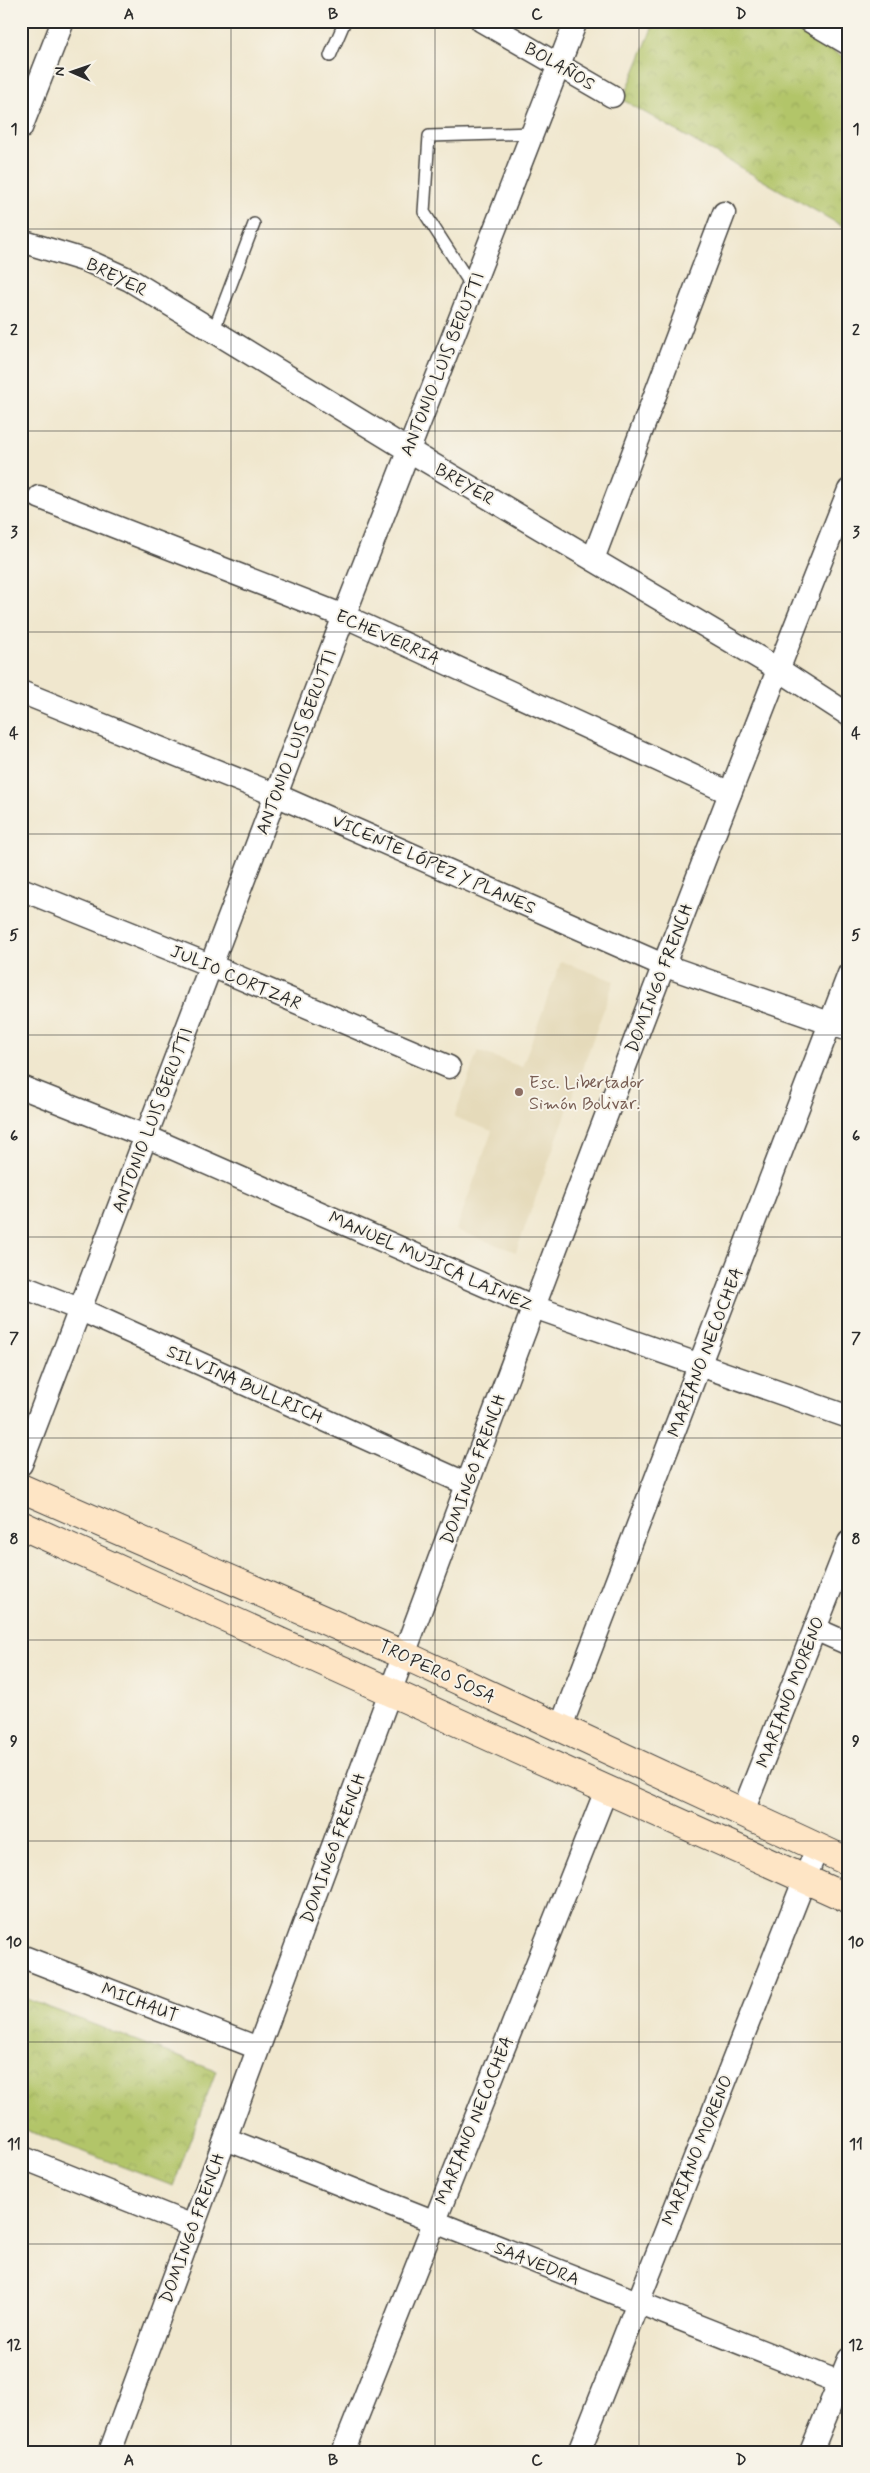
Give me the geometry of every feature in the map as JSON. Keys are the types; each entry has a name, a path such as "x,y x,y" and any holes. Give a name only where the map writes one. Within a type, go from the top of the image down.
{"street":[{"path":"21,128 63,21"},
{"name":"BOLAÑOS","path":"482,21 612,96"},
{"name":"ANTONIO LUIS BERUTTI","path":"21,1464 344,616 576,21"},
{"path":"810,21 849,44"},
{"path":"593,559 724,213"},
{"name":"BREYER","path":"21,241 90,262 130,280 212,332 408,450 778,669 849,715"},
{"name":"DOMINGO FRENCH","path":"110,2452 467,1484 730,793 849,490"},
{"name":"ECHEVERRIA","path":"39,497 344,616 730,793"},
{"name":"VICENTE LÓPEZ Y PLANES","path":"21,692 276,794 664,965 839,1027"},
{"name":"JULIO CORTZAR","path":"21,889 212,966 449,1067"},
{"name":"MARIANO NECOCHEA","path":"560,1729 700,1364 839,1027 849,974"},
{"name":"MANUEL MUJICA LAINEZ","path":"21,1087 146,1136 534,1307 849,1417"},
{"name":"SILVINA BULLRICH","path":"21,1286 79,1309 467,1484"},
{"name":"TROPERO SOSA","path":"21,1488 404,1655 742,1814 849,1862"},
{"path":"21,1525 607,1788 849,1899"},
{"name":"MARIANO MORENO","path":"742,1814 849,1542"},
{"path":"815,1629 849,1644"},
{"name":"MARIANO NECOCHEA","path":"343,2452 433,2221 607,1788"},
{"name":"MARIANO MORENO","path":"579,2452 816,1848"},
{"name":"MICHAUT","path":"21,1956 258,2048"},
{"name":"SAAVEDRA","path":"226,2138 844,2384"},
{"path":"21,2157 193,2226"},
{"path":"811,2452 844,2384 849,2359"}],"lane":[{"path":"330,56 345,21"},
{"path":"472,288 424,212 429,136 533,133"},
{"path":"212,332 254,224"}],"shaded area":[{"name":"Esc. Libertador Simón Bolivar.","path":"561,961 614,981 516,1252 456,1230 492,1131 454,1117 478,1051 522,1067"}],"green space":[{"path":"655,21 779,21 849,60 849,230 623,100"},
{"path":"21,1997 216,2071 173,2186 21,2128"}],"place":[{"name":"Esc. Libertador Simón Bolivar.","path":"519,1092"}]}
